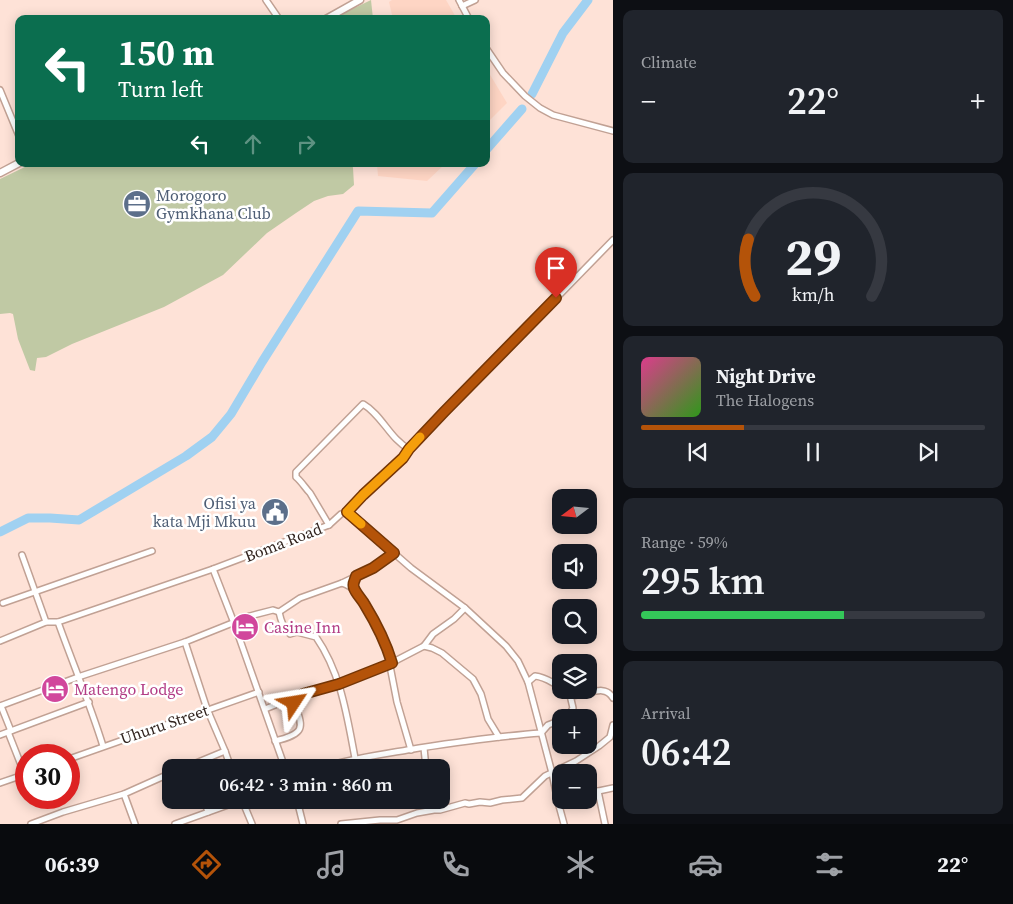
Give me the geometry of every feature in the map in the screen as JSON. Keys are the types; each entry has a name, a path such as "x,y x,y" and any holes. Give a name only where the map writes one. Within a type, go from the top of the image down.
{"street":[{"path":"266,0 276,15"},
{"path":"333,15 360,0"},
{"path":"459,0 467,15"},
{"path":"462,6 475,0"},
{"path":"490,54 503,73 534,104 553,115 613,131"},
{"path":"0,90 15,126"},
{"path":"0,173 15,165"},
{"name":"Boma Road","path":"0,641 46,622 58,622 213,569 329,524 341,514 347,512 403,458 409,449 613,240"},
{"path":"329,524 310,493 296,477 296,472 360,406 363,404 371,409 401,445 409,449"},
{"path":"341,824 397,820 417,812 440,810 465,803 490,803 522,798 539,781 552,773 528,682 522,667 513,654 465,608 429,582 347,512"},
{"path":"3,603 152,551"},
{"path":"279,612 300,598 342,583 373,568 394,553"},
{"path":"22,555 46,622"},
{"path":"213,569 282,759"},
{"path":"355,591 353,584 356,576"},
{"path":"342,583 355,591 364,602 389,652 397,702 411,750"},
{"path":"265,709 303,694 339,684 391,665 424,646 433,634 454,619 465,608"},
{"path":"11,731 0,706 78,677 185,642 250,616 273,610 279,612"},
{"path":"279,612 282,625 290,634 297,632 316,637 331,663 346,710 355,758"},
{"path":"58,622 89,702 103,746"},
{"path":"185,642 207,709 228,759"},
{"path":"424,646 442,653 473,680 481,694 488,719 499,737"},
{"path":"528,682 535,676 546,678 552,682"},
{"path":"597,690 608,692 613,698"},
{"name":"Uhuru Street","path":"80,754 259,692"},
{"path":"276,742 293,736 300,730 300,721 293,699"},
{"path":"0,735 89,702"},
{"path":"352,759 499,737 542,733 548,725 552,723"},
{"path":"570,764 599,746 610,736 613,725"},
{"path":"11,731 8,732 15,750"},
{"path":"424,748 425,759"},
{"path":"207,759 225,751"},
{"path":"31,824 124,794 162,777"},
{"path":"0,784 15,779"},
{"path":"605,824 598,791 613,788"},
{"path":"124,794 134,824"},
{"path":"175,824 216,809"},
{"path":"246,809 252,824"},
{"path":"299,809 303,824"},
{"path":"561,809 564,824"}],"shaded area":[{"path":"392,0 446,0 455,15 392,15 389,2"},
{"path":"490,75 507,103 490,120"},
{"path":"377,167 442,167 427,181 378,176"}],"green space":[{"path":"371,0 373,15 340,15"},
{"path":"25,167 353,167 354,185 343,194 328,196 314,201 296,213 267,233 223,275 164,307 72,344 46,357 37,358 35,371 30,370 18,339 13,314 0,314 0,179"}],"waterway":[{"path":"532,94 563,33 588,0"},
{"path":"490,145 522,109"},
{"path":"0,532 28,518 79,520 186,456 212,437 231,414 358,211 432,213 472,167"}],"slow traffic":[{"path":"361,524 347,512 403,458 420,437"}],"place":[{"name":"Morogoro Gymkhana Club","path":"137,204"},
{"name":"Ofisi ya kata Mji Mkuu","path":"275,512"},
{"name":"Casine Inn","path":"245,627"},
{"name":"Matengo Lodge","path":"55,689"}],"route":[{"path":"294,703 293,699 303,694 339,684 392,663 376,624 364,602 355,591 353,584 356,576 373,568 394,553 347,512 403,458 409,449 444,412 556,298"}]}
